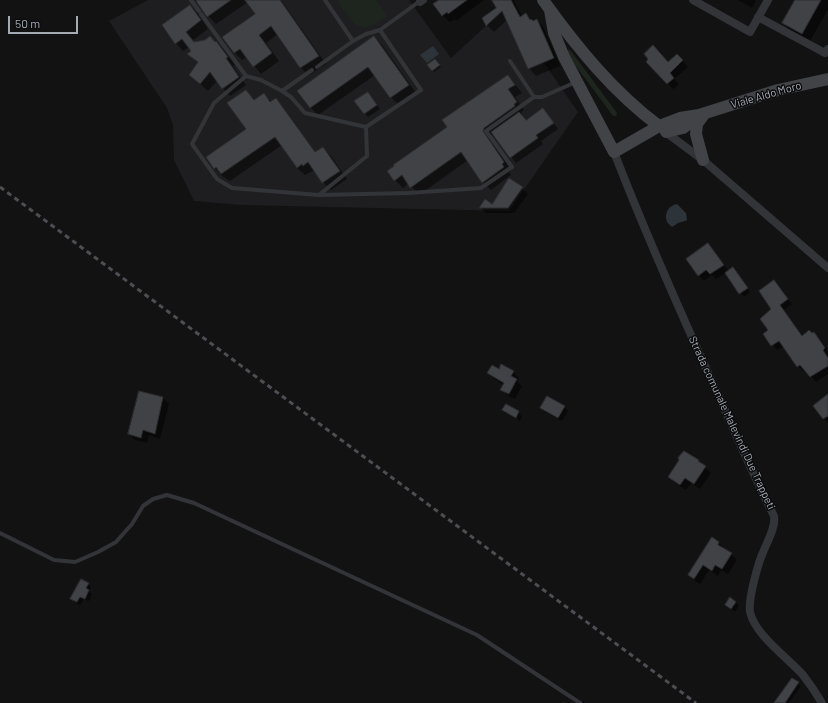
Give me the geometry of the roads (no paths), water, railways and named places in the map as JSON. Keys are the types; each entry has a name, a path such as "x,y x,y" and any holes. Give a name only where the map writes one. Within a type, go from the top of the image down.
{"main road":[{"path":"546,5 554,33 564,57 614,152"},
{"path":"546,5 584,53 618,92 640,113 662,129"},
{"name":"Viale Aldo Moro","path":"614,152 662,129 683,128 702,114 778,90 828,80"},
{"path":"702,114 697,124 696,134 702,160"}],"street":[{"path":"693,0 750,32 768,0"},
{"path":"758,17 825,53 828,49"},
{"path":"662,129 702,160 828,268"},
{"name":"Strada comunale Malevindi Due Trappeti","path":"614,152 702,360 756,482 774,516 775,520 773,527 762,552 752,590 750,612 762,633 802,675 814,689 822,703"}],"lane":[{"path":"190,0 246,76 261,80 282,91 291,97 305,113 366,127 421,90 380,30"},
{"path":"324,0 353,41"},
{"path":"317,67 353,41 366,34 380,30 421,1"},
{"path":"510,61 534,97"},
{"path":"282,91 312,70"},
{"path":"246,76 214,103 192,144 216,179 232,188 319,195 409,193 481,188 512,167 486,131 534,97 542,97 577,82"},
{"path":"319,195 367,156 366,127"},
{"path":"0,533 54,560 75,562 116,542 132,524 143,506 153,499 167,495 194,503 477,635 580,703"}],"railway":[{"path":"0,187 696,703"}]}
